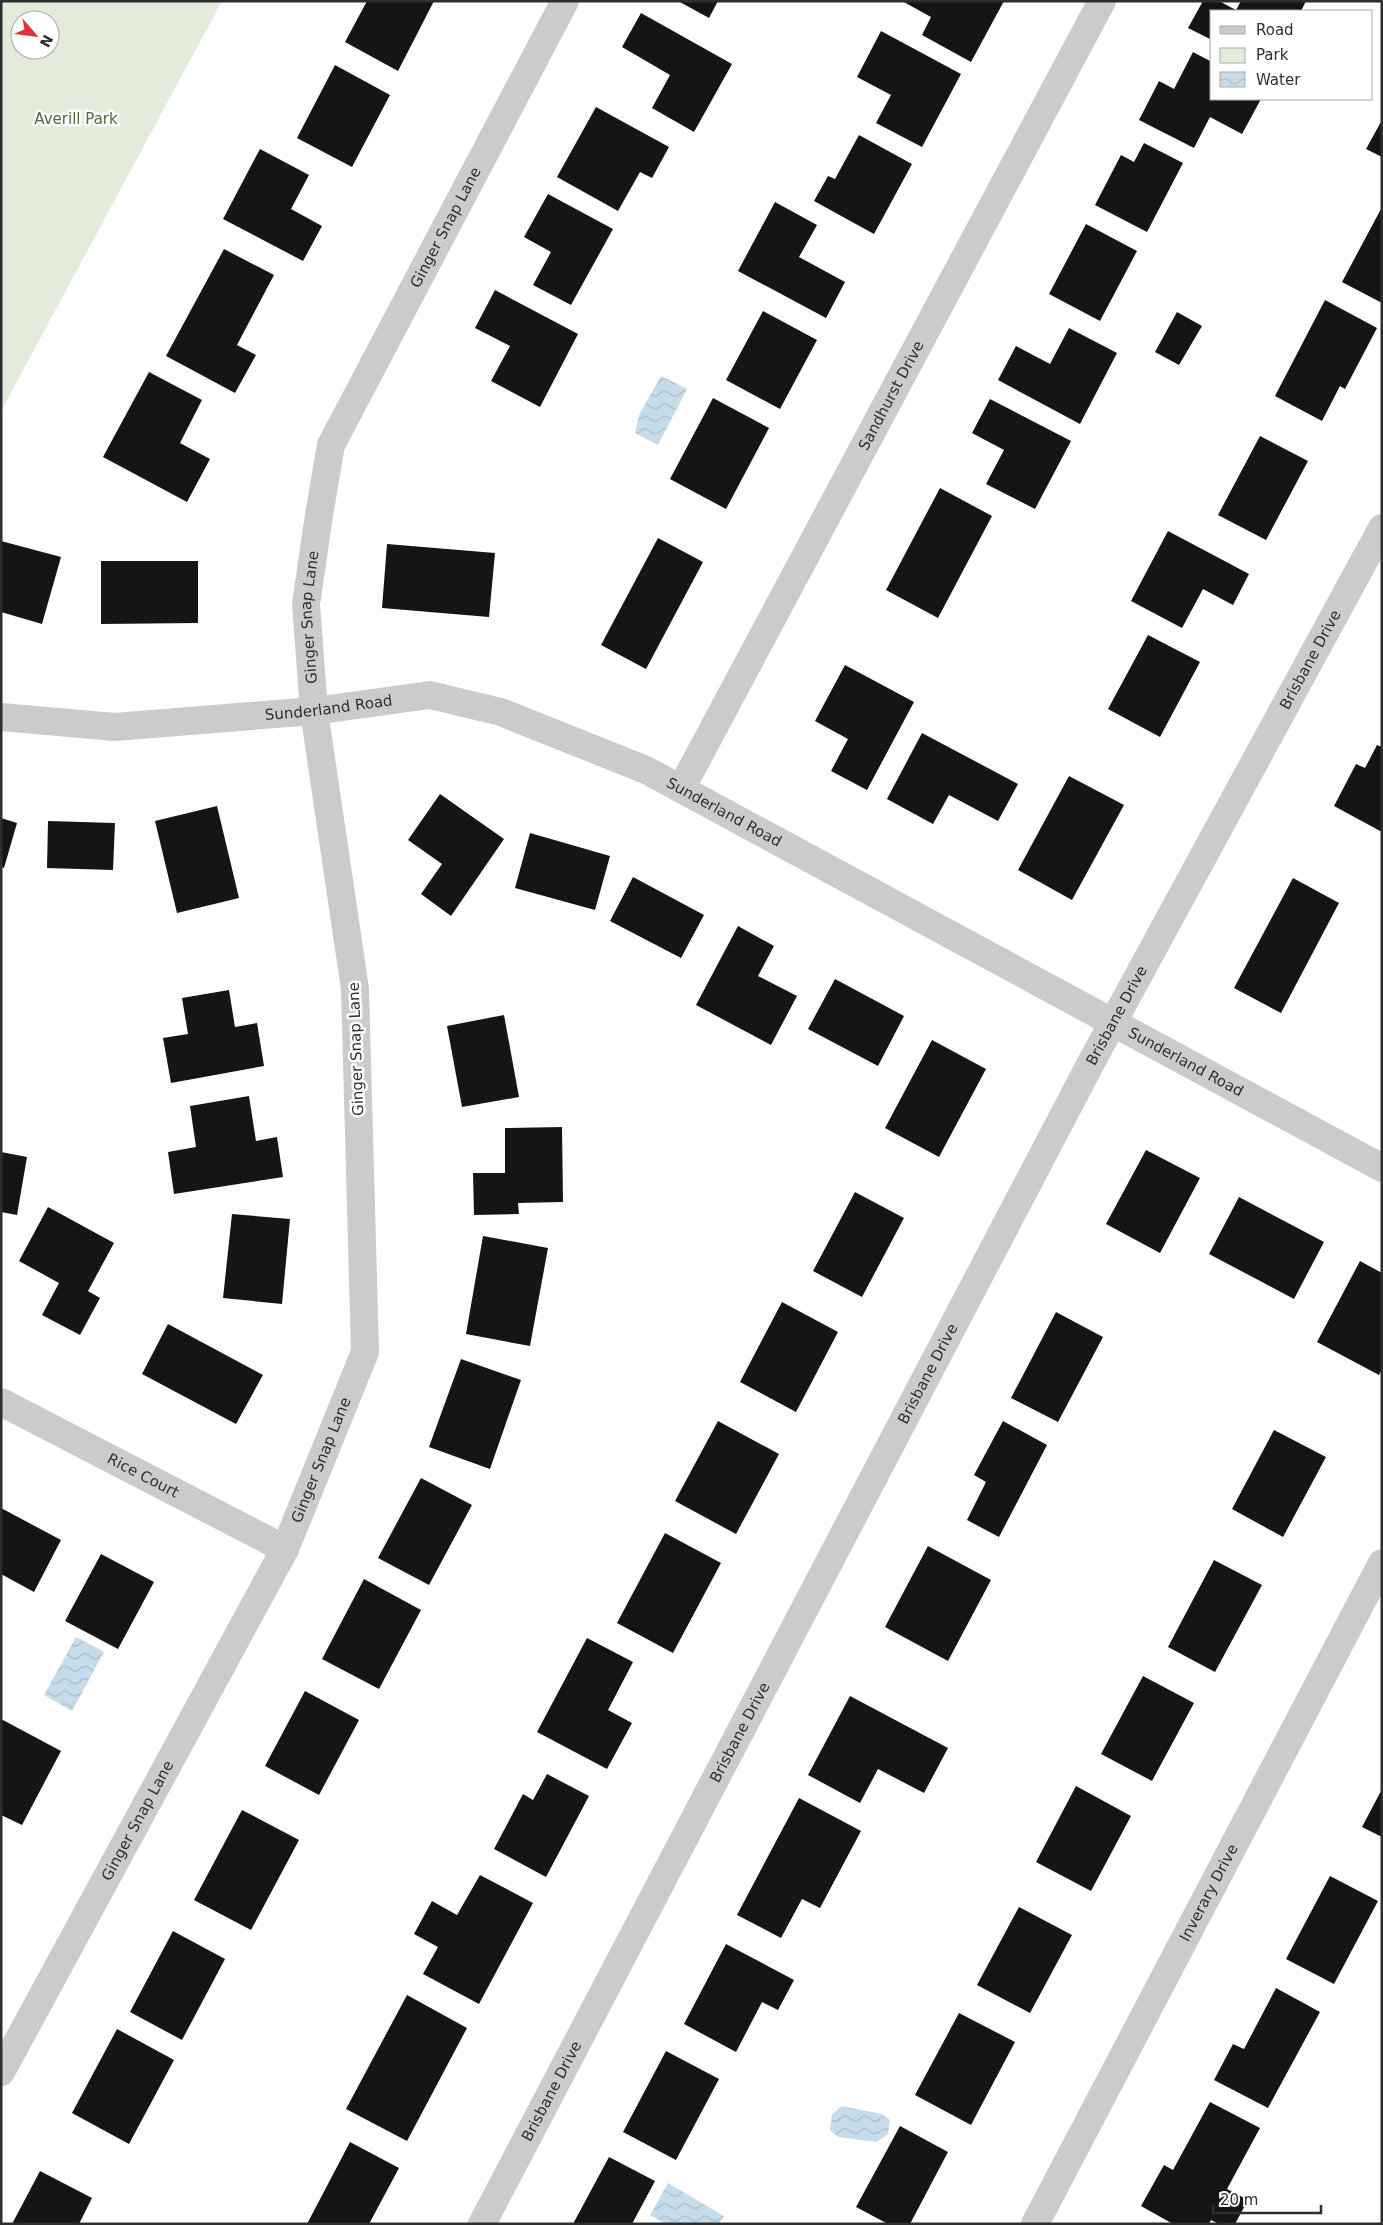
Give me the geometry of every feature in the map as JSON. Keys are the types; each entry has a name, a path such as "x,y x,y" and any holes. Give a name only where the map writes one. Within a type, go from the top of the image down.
{"street":[{"name":"Ginger Snap Lane","path":"1,2072 285,1549 365,1352 355,988 314,711 306,604 331,445 565,1"},
{"name":"Sandhurst Drive","path":"681,789 1102,1"},
{"name":"Brisbane Drive","path":"482,2224 1114,1023 1382,528"},
{"name":"Sunderland Road","path":"1,717 115,727 314,711 430,695 501,712 646,770 1382,1168"},
{"name":"Rice Court","path":"1,1402 285,1549"},
{"name":"Inverary Drive","path":"1035,2224 1382,1562"}],"green space":[{"name":"Averill Park","path":"1,1 222,1 1,411"}],"water":[{"path":"661,376 687,389 658,445 635,433 639,415"},
{"path":"76,1637 104,1652 72,1711 44,1695"},
{"path":"842,2106 882,2114 890,2120 888,2134 877,2142 838,2137 830,2130 832,2114"},
{"path":"668,2183 724,2216 719,2224 666,2224 650,2215"}],"building":[{"path":"367,1 434,1 398,71 345,42"},
{"path":"678,1 718,1 709,18"},
{"path":"902,1 1004,1 971,62 922,35 931,17"},
{"path":"1203,1 1219,1 1236,10 1210,10 1210,39 1188,28"},
{"path":"1241,1 1306,1 1302,10 1236,10"},
{"path":"641,13 732,64 694,132 652,108 670,75 622,47"},
{"path":"881,31 961,74 922,147 876,123 891,95 857,77"},
{"path":"1193,52 1210,61 1210,100 1260,100 1242,134 1210,117 1194,148 1139,120 1159,81 1174,89"},
{"path":"335,65 390,95 352,167 297,138"},
{"path":"596,107 669,147 652,178 640,172 618,211 557,177"},
{"path":"1382,120 1382,157 1366,149"},
{"path":"859,135 912,164 874,234 814,201 828,176 835,179"},
{"path":"1144,143 1183,163 1147,232 1095,205 1121,155 1134,162"},
{"path":"260,149 309,175 291,209 322,226 303,261 223,219"},
{"path":"548,194 613,229 571,305 533,285 551,252 524,237"},
{"path":"775,202 817,225 799,257 845,282 826,318 738,271"},
{"path":"1382,207 1382,303 1342,282"},
{"path":"1086,224 1137,251 1100,321 1049,294"},
{"path":"224,249 274,275 237,345 256,355 235,393 166,356"},
{"path":"495,290 578,334 540,407 491,381 510,346 475,328"},
{"path":"1325,300 1377,328 1345,389 1340,386 1322,421 1275,396"},
{"path":"763,311 817,340 780,409 726,380"},
{"path":"1177,312 1202,326 1179,365 1155,352"},
{"path":"1069,328 1117,353 1080,424 998,380 1016,346 1050,364"},
{"path":"149,372 202,400 180,443 210,459 187,502 103,457"},
{"path":"713,398 769,428 726,509 670,479"},
{"path":"990,399 1071,441 1035,509 986,484 1004,450 972,433"},
{"path":"1260,436 1308,461 1266,540 1218,515"},
{"path":"940,488 992,516 938,618 886,590"},
{"path":"1168,531 1249,574 1233,605 1203,589 1182,628 1131,601"},
{"path":"658,538 703,562 646,669 601,645"},
{"path":"1,541 61,557 42,624 1,612"},
{"path":"387,544 495,553 489,617 382,608"},
{"path":"101,561 198,561 198,623 101,624"},
{"path":"1148,635 1200,662 1160,737 1108,709"},
{"path":"845,665 914,702 867,790 831,771 848,739 815,721"},
{"path":"922,733 1018,784 998,821 949,795 933,824 887,799"},
{"path":"1377,745 1382,747 1382,832 1334,806 1356,764 1365,768"},
{"path":"1069,776 1124,805 1072,900 1018,870"},
{"path":"440,794 504,839 451,916 421,894 442,864 408,840"},
{"path":"217,806 239,898 177,913 155,821"},
{"path":"1,818 17,823 4,868 1,867"},
{"path":"48,821 115,823 113,870 47,868"},
{"path":"530,833 610,856 595,910 515,888"},
{"path":"633,877 704,915 681,958 610,921"},
{"path":"1293,878 1339,903 1281,1013 1234,988"},
{"path":"738,926 774,946 758,976 797,996 771,1045 696,1005"},
{"path":"835,979 904,1016 878,1066 808,1029"},
{"path":"229,990 235,1027 257,1023 264,1066 171,1083 163,1038 188,1034 182,998"},
{"path":"504,1015 519,1097 462,1107 447,1026"},
{"path":"932,1040 986,1069 939,1157 885,1128"},
{"path":"249,1096 256,1141 277,1137 283,1177 174,1194 168,1152 196,1147 190,1106"},
{"path":"562,1127 563,1202 518,1203 519,1214 474,1215 473,1173 505,1173 505,1128"},
{"path":"1146,1150 1200,1178 1160,1253 1106,1224"},
{"path":"1,1152 27,1157 17,1215 1,1212"},
{"path":"855,1192 904,1218 862,1297 813,1271"},
{"path":"1239,1197 1324,1242 1294,1299 1209,1254"},
{"path":"48,1207 114,1243 88,1291 100,1298 80,1335 42,1315 59,1283 19,1261"},
{"path":"232,1214 290,1219 282,1304 223,1298"},
{"path":"483,1236 548,1248 530,1346 466,1334"},
{"path":"1360,1261 1382,1273 1382,1369 1379,1375 1317,1342"},
{"path":"782,1302 838,1332 796,1412 740,1382"},
{"path":"1056,1312 1103,1337 1058,1422 1011,1398"},
{"path":"168,1324 263,1375 236,1424 142,1374"},
{"path":"461,1359 521,1380 490,1469 429,1447"},
{"path":"718,1421 779,1454 736,1534 675,1501"},
{"path":"1003,1421 1047,1445 999,1537 967,1520 986,1482 974,1475"},
{"path":"1274,1430 1326,1457 1283,1537 1232,1509"},
{"path":"421,1478 472,1505 429,1585 378,1558"},
{"path":"1,1508 61,1540 34,1592 1,1574"},
{"path":"665,1533 721,1563 673,1653 617,1623"},
{"path":"928,1546 991,1580 948,1661 885,1627"},
{"path":"101,1554 154,1582 118,1649 65,1621"},
{"path":"1214,1560 1262,1585 1215,1672 1168,1647"},
{"path":"364,1579 421,1610 379,1689 322,1659"},
{"path":"587,1638 633,1662 608,1710 632,1723 607,1769 537,1732"},
{"path":"1143,1676 1194,1703 1152,1781 1101,1754"},
{"path":"305,1691 359,1720 319,1795 265,1766"},
{"path":"850,1696 948,1748 924,1793 878,1769 860,1803 808,1775"},
{"path":"1,1719 61,1751 22,1825 1,1815"},
{"path":"547,1774 589,1796 546,1877 494,1849 523,1794 533,1800"},
{"path":"1076,1786 1131,1816 1091,1891 1036,1862"},
{"path":"1382,1789 1382,1837 1362,1827"},
{"path":"799,1798 861,1831 820,1908 802,1899 781,1938 737,1915"},
{"path":"242,1810 299,1840 251,1930 194,1900"},
{"path":"480,1875 533,1903 479,2004 423,1974 438,1947 414,1934 432,1901 457,1915"},
{"path":"1330,1876 1378,1901 1334,1984 1286,1959"},
{"path":"1019,1907 1072,1935 1030,2013 977,1985"},
{"path":"173,1931 225,1959 182,2040 130,2012"},
{"path":"726,1944 794,1980 778,2010 762,2002 736,2052 684,2024"},
{"path":"1276,1988 1320,2012 1268,2108 1214,2080 1233,2044 1244,2049"},
{"path":"407,1995 467,2028 407,2141 346,2109"},
{"path":"959,2013 1015,2042 971,2125 915,2095"},
{"path":"117,2029 174,2060 129,2144 72,2113"},
{"path":"666,2051 719,2079 676,2160 623,2132"},
{"path":"1210,2102 1260,2128 1227,2189 1248,2200 1235,2224 1219,2224 1211,2220 1209,2224 1173,2224 1141,2206 1164,2165 1173,2170"},
{"path":"900,2126 948,2152 910,2224 888,2224 856,2207"},
{"path":"350,2142 399,2168 369,2224 307,2224"},
{"path":"609,2157 655,2181 632,2224 573,2224"},
{"path":"40,2171 92,2198 79,2224 12,2224"}]}
